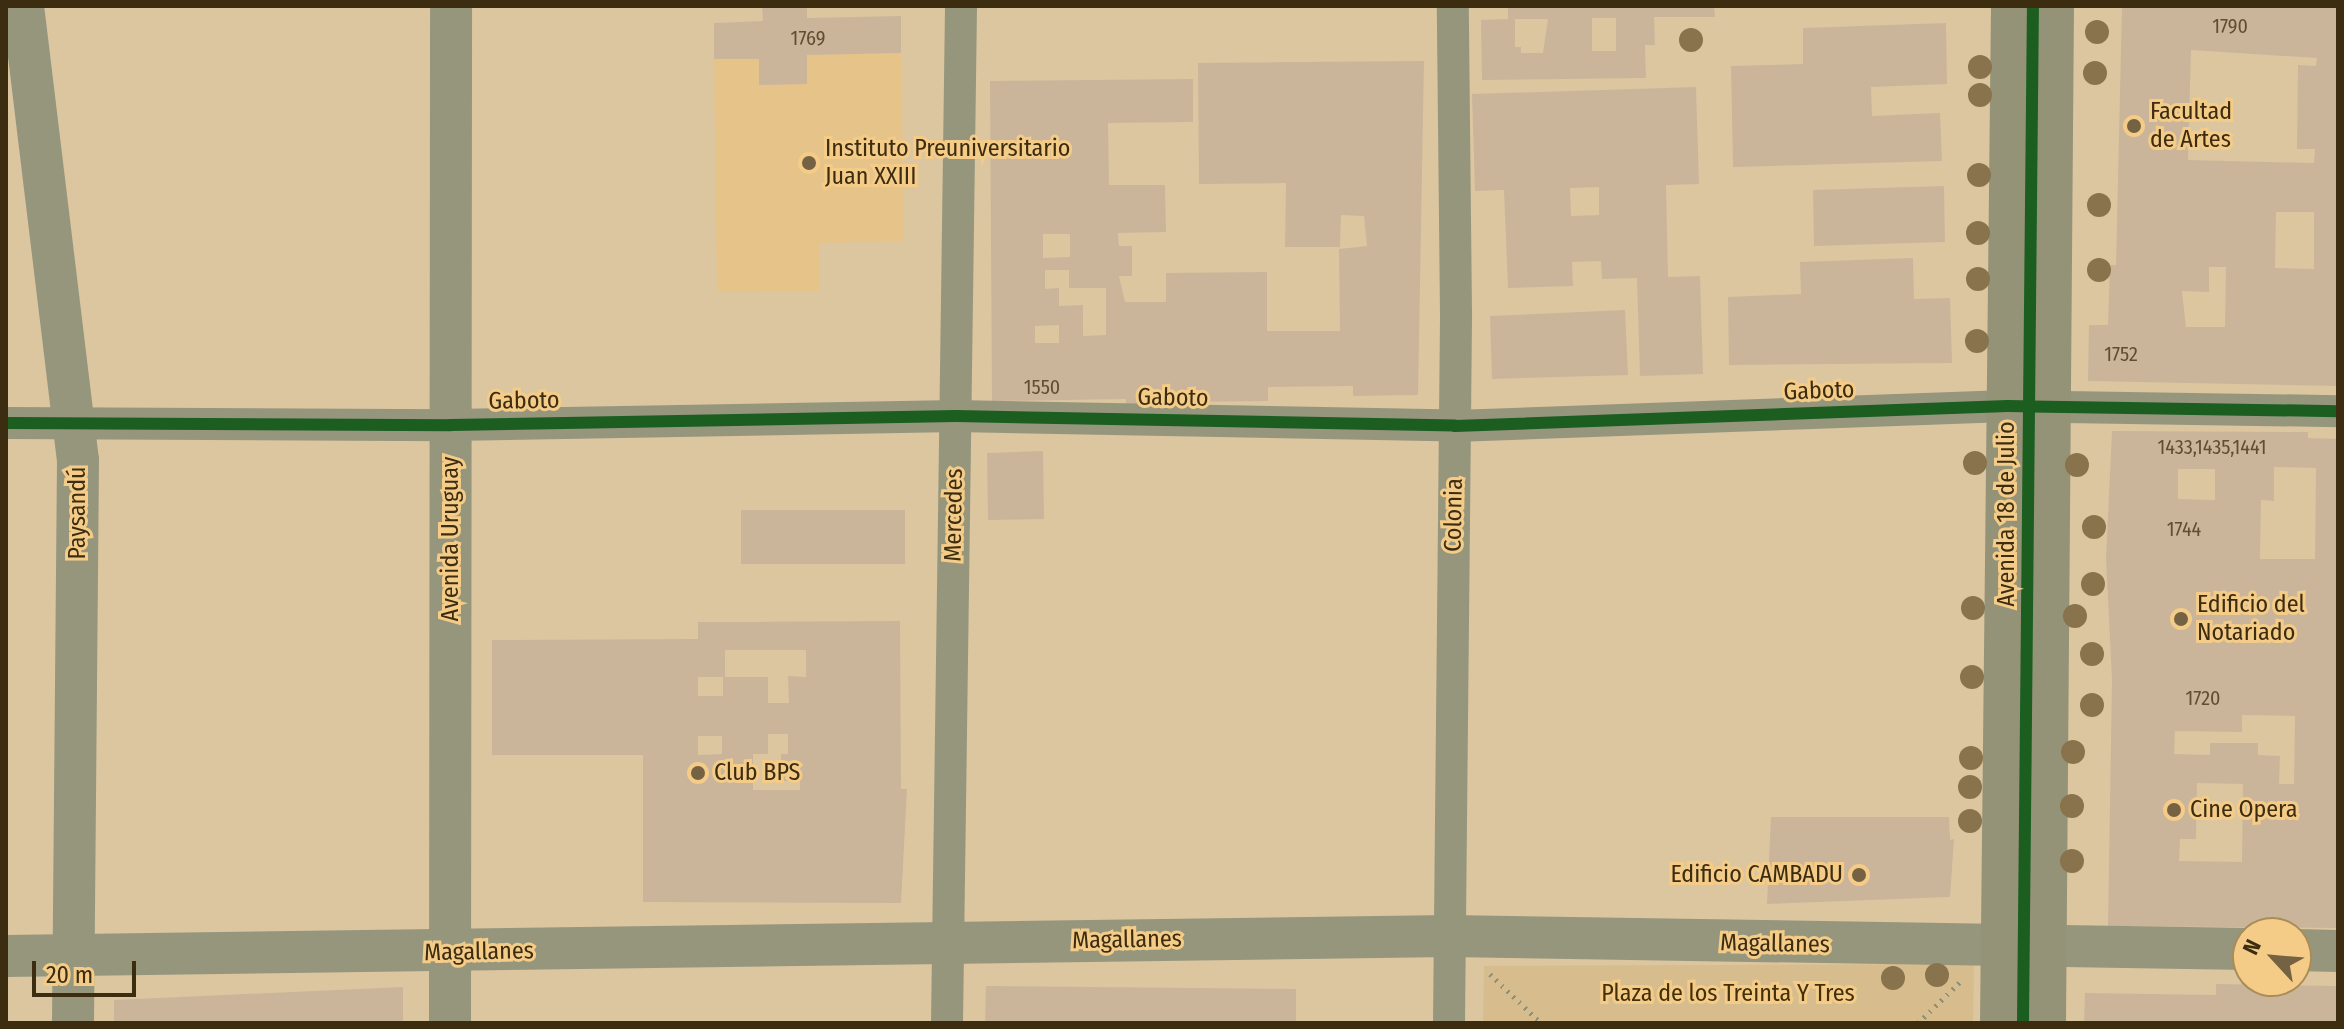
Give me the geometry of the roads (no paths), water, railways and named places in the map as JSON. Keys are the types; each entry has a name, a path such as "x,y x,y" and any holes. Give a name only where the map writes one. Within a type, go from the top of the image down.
{"main road":[{"name":"Avenida 18 de Julio","path":"2013,6 2028,407 2025,943 2044,1023"},
{"name":"Avenida 18 de Julio","path":"2028,407 2052,6"},
{"name":"Avenida 18 de Julio","path":"2002,1023 2025,943"}],"street":[{"name":"Paysandú","path":"23,6 75,423 73,1023"},
{"name":"Avenida Uruguay","path":"450,1023 451,6"},
{"name":"Mercedes","path":"947,1023 961,6"},
{"name":"Colonia","path":"1449,1023 1455,426 1453,6"},
{"name":"Gaboto","path":"6,423 451,425 956,416 1455,426 2028,407 2338,411"},
{"name":"Magallanes","path":"6,956 450,953 948,942 1449,936 1909,947 2025,943 2232,949"},
{"path":"2312,950 2338,951"}],"place":[{"name":"Facultad de Artes","path":"2134,126"},
{"name":"Instituto Preuniversitario Juan XXIII","path":"809,163"},
{"name":"Edificio del Notariado","path":"2181,619"},
{"name":"Club BPS","path":"698,773"},
{"name":"Cine Opera","path":"2174,810"},
{"name":"Edificio CAMBADU","path":"1859,875"}],"park label":[{"name":"Plaza de los Treinta Y Tres","path":"1728,994"}]}
